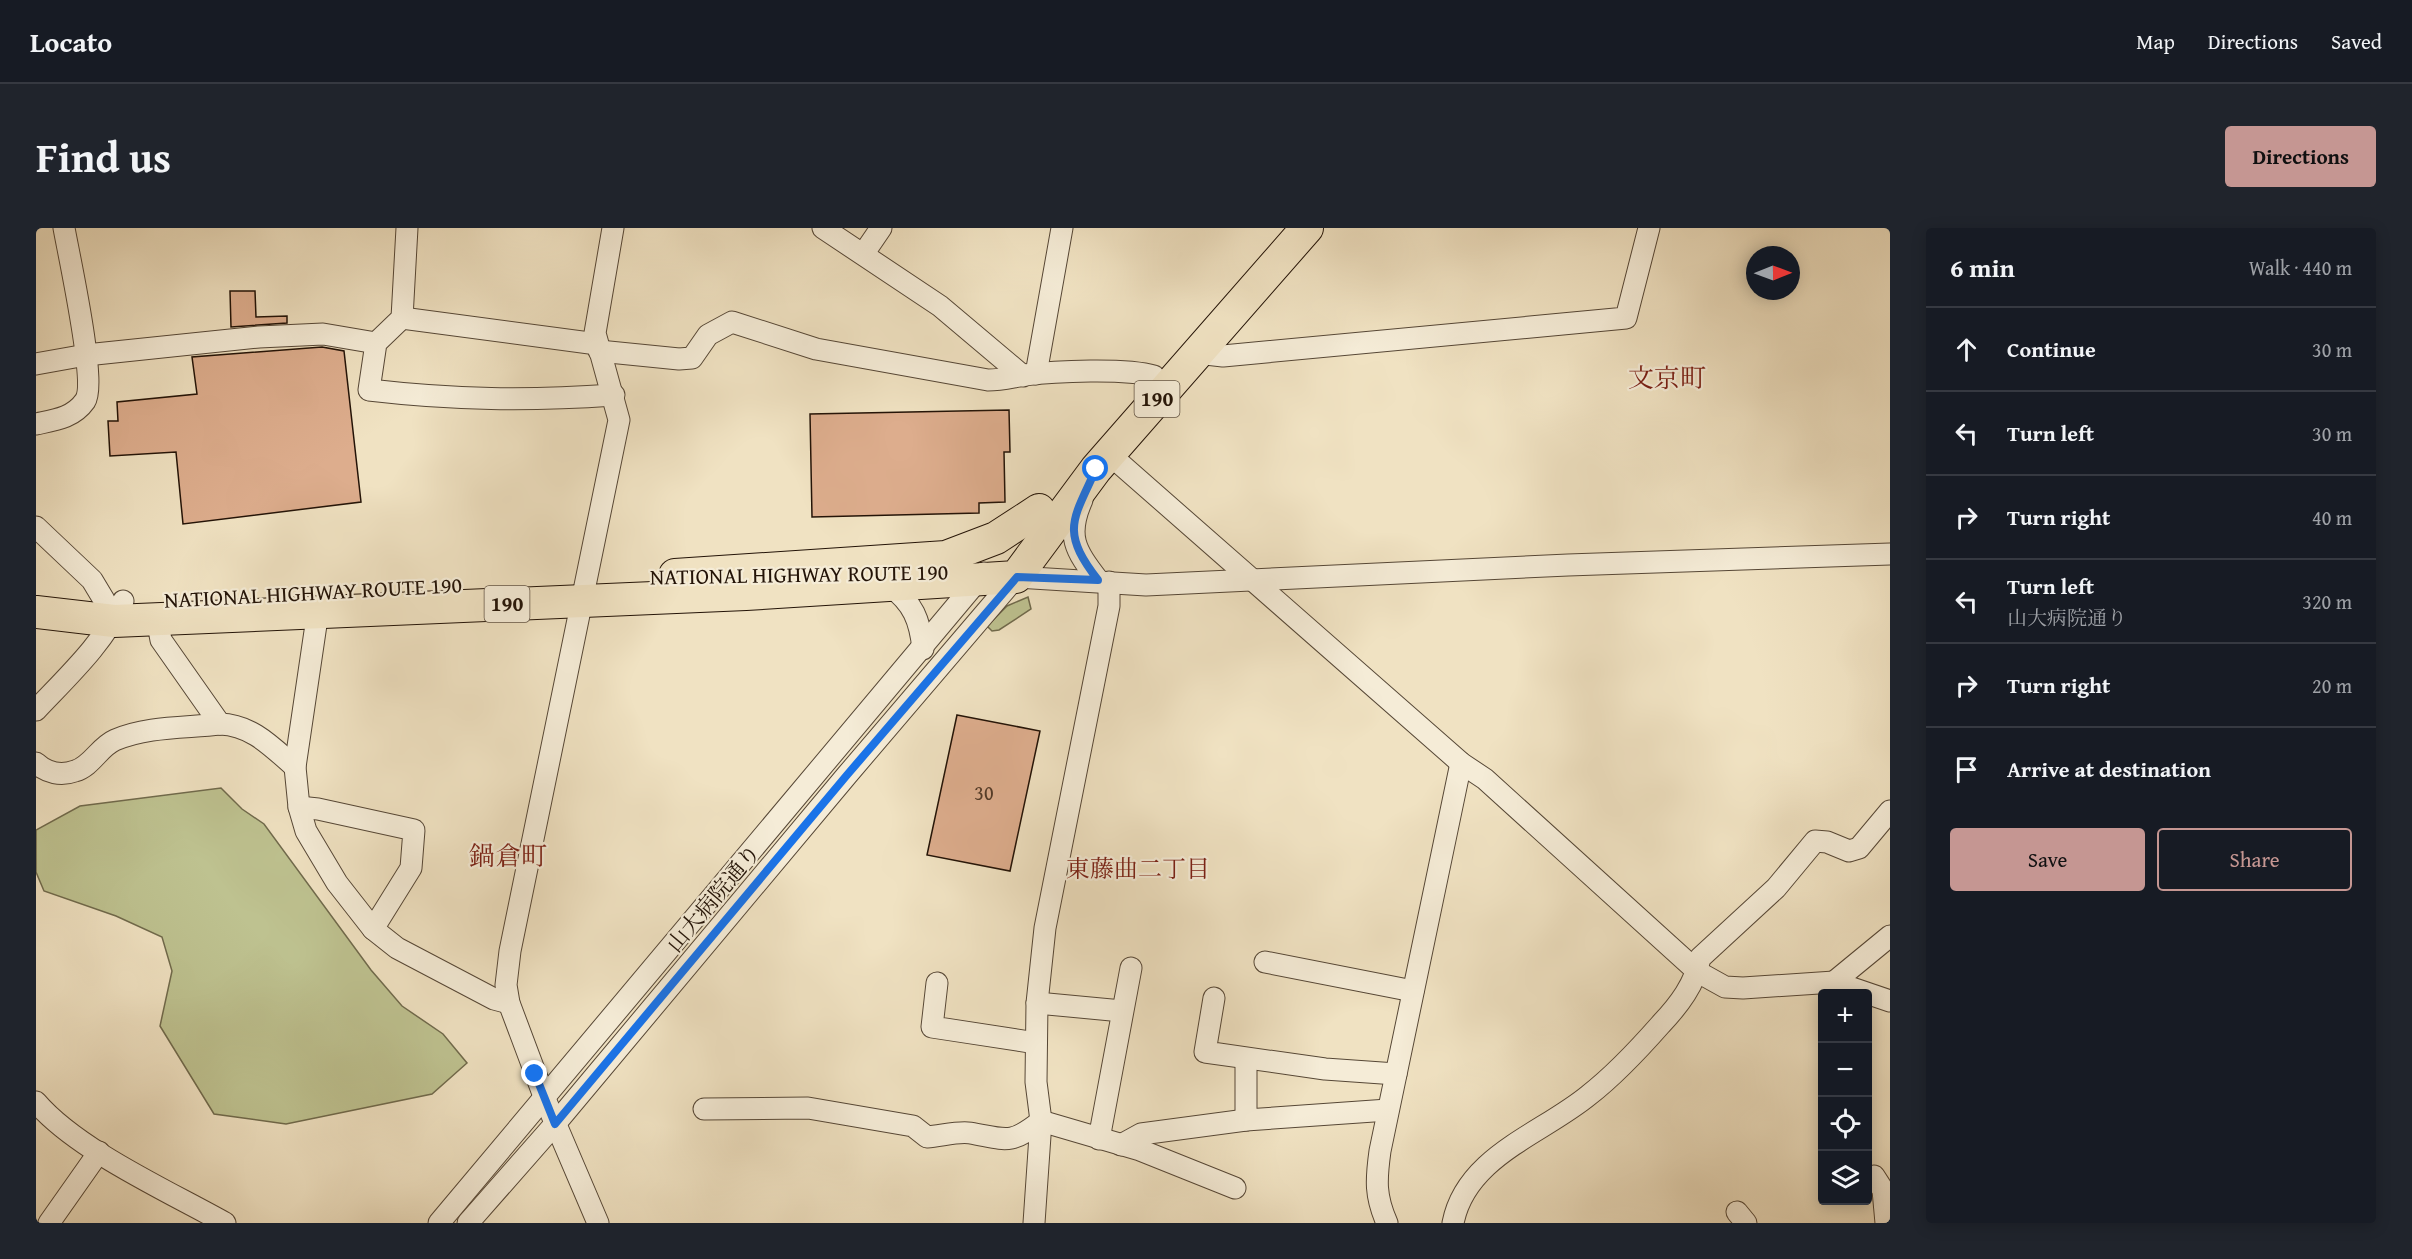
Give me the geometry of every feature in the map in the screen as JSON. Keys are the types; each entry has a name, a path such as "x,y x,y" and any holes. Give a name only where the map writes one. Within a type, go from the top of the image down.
{"highway":[{"name":"190","path":"982,576 1282,228"},
{"name":"190","path":"982,576 1017,577 1103,462 1197,353 1273,271 1307,228"},
{"name":"190","path":"752,571 781,567 946,557 996,538 1039,510"},
{"name":"NATIONAL HIGHWAY ROUTE 190","path":"36,591 114,607 157,619 318,611 583,591 752,571 781,576 982,576"},
{"name":"NATIONAL HIGHWAY ROUTE 190","path":"36,612 114,607 583,591 890,586 982,576"}],"street":[{"path":"36,424 74,414 87,399 89,382 86,355 64,228"},
{"path":"407,228 402,318 375,343 369,390 478,400 545,400 614,395"},
{"path":"598,1223 545,1099 509,1003 506,985 510,951 619,420 614,395 595,333 613,228"},
{"path":"823,228 864,253 940,306 1030,375"},
{"path":"864,253 881,228"},
{"path":"1030,375 1062,228"},
{"path":"1197,353 1223,356 1626,318 1649,228"},
{"path":"402,318 679,359 692,358 708,336 732,322 816,349 988,380 1010,380 1030,375 1137,371 1154,376"},
{"path":"36,364 86,355 296,335 323,334 375,343"},
{"path":"1034,1223 1041,1121 1036,1082 1037,1003 1045,928 1109,606 1104,581 1081,558 1074,542 1073,529 1075,516 1103,462 1253,579 1461,763 1485,779 1698,972 1725,987 1834,982 1890,1001"},
{"path":"36,527 92,580 114,607 76,667 36,710"},
{"path":"1017,577 1146,585 1890,554"},
{"name":"山大病院通り","path":"439,1223 982,576"},
{"name":"山大病院通り","path":"468,1223 555,1124 847,775 1017,577"},
{"path":"890,586 914,608 921,626 923,649"},
{"path":"318,611 295,767 298,807 306,831 332,875 373,929 397,948 494,999 509,1003"},
{"path":"157,619 161,640 220,724"},
{"path":"36,763 53,774 74,772 86,765 111,741 128,735 235,724 250,731 295,767"},
{"path":"1387,1223 1377,1200 1376,1177 1461,763"},
{"path":"298,807 318,809 414,830 411,868 373,929"},
{"path":"1453,1223 1459,1202 1477,1173 1588,1096 1612,1075 1667,1018 1689,989 1698,972 1700,958 1776,888 1815,841 1827,842 1849,851 1859,848 1890,811"},
{"path":"1834,982 1890,936"},
{"path":"1264,962 1413,992"},
{"path":"1099,1139 1131,968"},
{"path":"937,983 932,1027 1036,1042"},
{"path":"1215,998 1205,1052 1246,1060 1396,1074"},
{"path":"1037,1003 1122,1011"},
{"path":"1246,1060 1246,1120"},
{"path":"36,1102 68,1131 99,1152 225,1223"},
{"path":"704,1109 808,1108 913,1126 927,1137 969,1132 1005,1140 1027,1132 1041,1121"},
{"path":"1121,1145 1141,1134 1246,1120 1388,1110"},
{"path":"1041,1121 1121,1145 1235,1188"},
{"path":"57,1220 99,1152"},
{"path":"1882,1185 1886,1223"}],"green space":[{"path":"1028,597 1031,609 999,630 992,631 987,626 1007,606"},
{"path":"221,788 242,809 264,824 371,970 402,1006 443,1034 467,1063 432,1094 286,1124 214,1114 160,1026 172,971 162,937 116,916 44,891 36,872 36,830 80,806"}],"building":[{"path":"230,291 255,291 256,317 287,316 287,323 231,327"},
{"path":"322,347 344,351 361,502 183,524 176,452 110,456 108,421 118,421 117,402 197,394 192,357"},
{"path":"1009,410 1010,452 1004,452 1005,502 979,503 979,513 812,517 810,414"},
{"path":"957,715 1040,731 1010,871 927,855"}],"district":[{"name":"文京町","path":"1667,378"},
{"name":"鍋倉町","path":"508,856"},
{"name":"東藤曲二丁目","path":"1138,869"}],"route":[{"path":"535,1074 555,1124 847,775 1017,577 1098,580 1081,558 1074,542 1073,529 1075,516 1096,469"}]}
